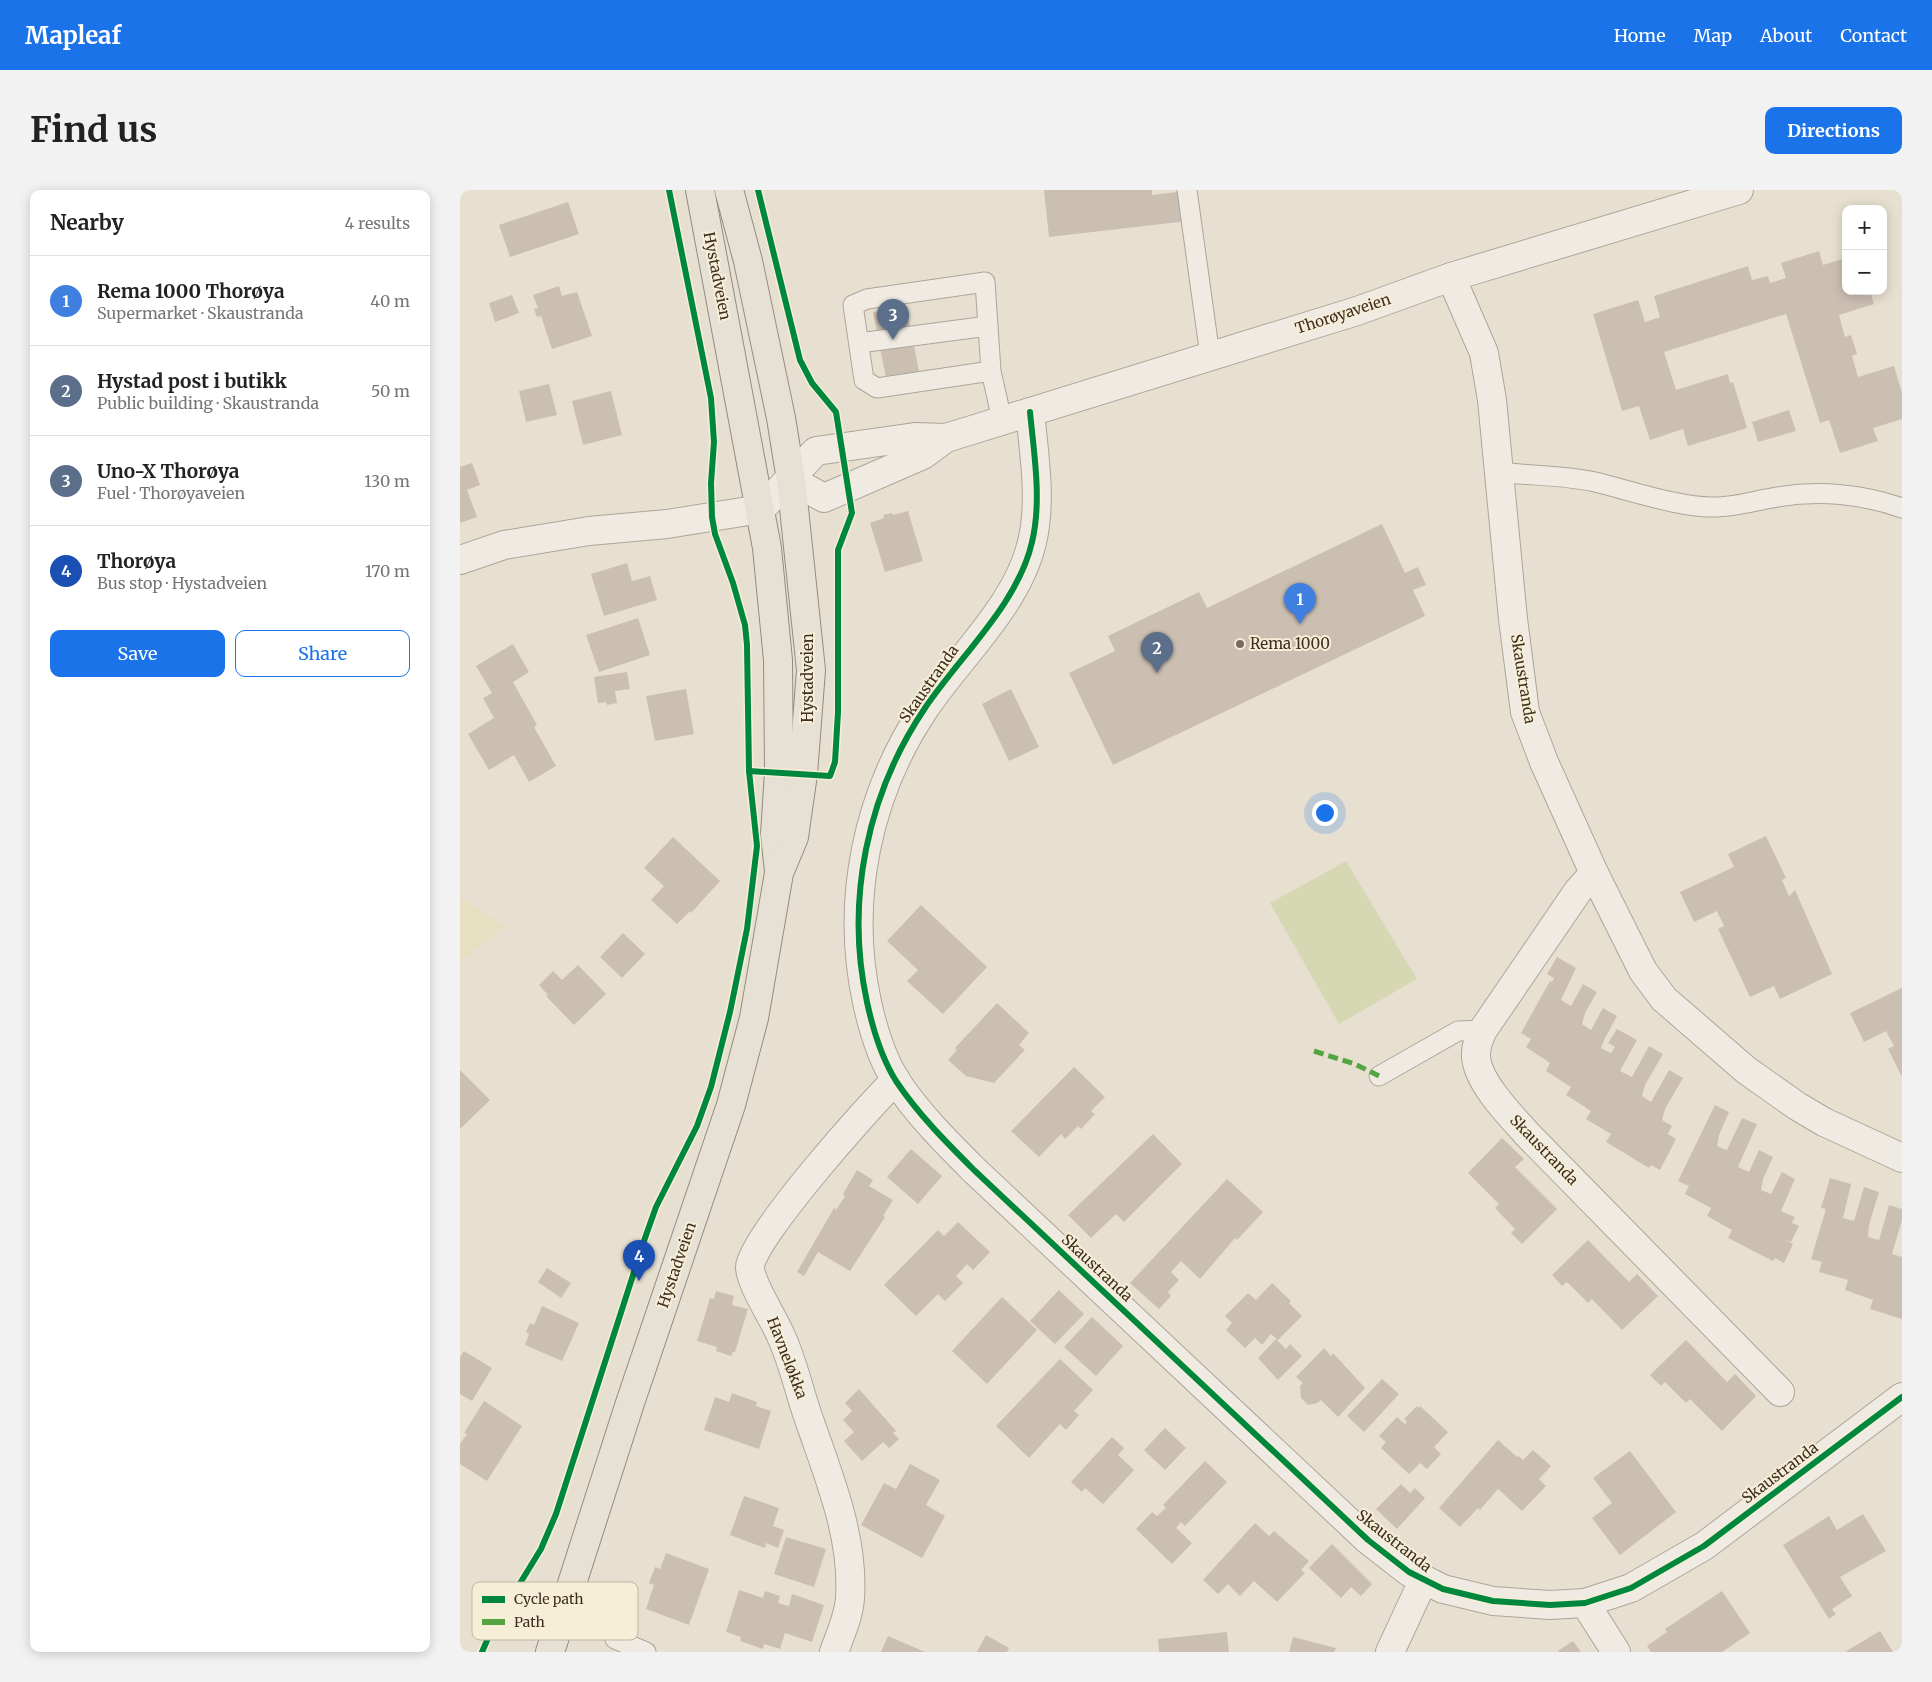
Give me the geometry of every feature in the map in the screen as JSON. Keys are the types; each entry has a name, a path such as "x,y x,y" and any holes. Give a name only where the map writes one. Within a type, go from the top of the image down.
{"main road":[{"name":"Hystadveien","path":"700,190 761,510 778,660 779,772 775,835 779,873"},
{"name":"Hystadveien","path":"572,1582 630,1403 731,1105 754,1018 779,873 794,837 808,728 810,670 791,480 781,418 748,261 729,190"},
{"name":"Hystadveien","path":"550,1652 554,1640"}],"street":[{"name":"Thorøyaveien","path":"946,438 915,437 816,451 791,480 824,498 923,455 946,438 1357,311 1451,278 1739,190"},
{"name":"Skaustranda","path":"1451,278 1484,353 1492,400 1513,619 1525,712 1544,762 1594,873 1643,971 1668,1004 1746,1070 1798,1106 1871,1145 1902,1158"},
{"name":"Skaustranda","path":"1030,412 1037,515 1032,543 1023,569 994,617 925,708 896,756 868,837 862,865 858,922 862,978 874,1034 896,1080 933,1130 1368,1540 1423,1581 1443,1589 1493,1601 1522,1604 1586,1603 1631,1588 1704,1546 1902,1397"},
{"path":"460,560 504,545 589,531 666,524 761,510 791,480"},
{"name":"Skaustranda","path":"1594,873 1578,892 1482,1030 1476,1047 1478,1064 1491,1091 1509,1114 1780,1392"},
{"name":"Havneløkka","path":"834,1652 850,1599 850,1572 844,1532 835,1491 790,1359 781,1336 752,1278 750,1266 758,1246 771,1226 855,1123 896,1080"},
{"name":"Skaustranda","path":"1390,1652 1423,1581"},
{"path":"1586,1603 1616,1652"}],"lane":[{"path":"1188,190 1210,356"},
{"path":"991,371 877,388 864,380 853,305 860,300 985,282 991,371 1002,420"},
{"path":"859,343 988,326"},
{"path":"1500,472 1592,481 1699,506 1727,506 1779,496 1815,494 1858,496 1902,508"},
{"path":"1379,1076 1458,1031 1482,1030"},
{"path":"617,1640 646,1652"}],"shaded area":[{"path":"460,897 505,926 460,961"}],"green space":[{"path":"1346,861 1417,979 1339,1024 1270,903"}],"building":[{"path":"1044,190 1152,190 1152,195 1185,191 1188,221 1049,237"},
{"path":"568,202 579,234 510,257 499,225"},
{"path":"1819,251 1823,265 1842,259 1842,295 1871,295 1874,304 1839,315 1845,337 1851,335 1857,354 1852,356 1858,377 1894,366 1902,393 1902,419 1873,428 1878,441 1840,453 1829,420 1820,423 1786,314 1664,352 1676,390 1728,374 1730,383 1733,382 1747,428 1688,446 1683,429 1650,440 1639,406 1622,411 1593,314 1638,300 1645,322 1660,317 1654,296 1748,266 1752,280 1768,276 1770,283 1786,278 1781,263"},
{"path":"559,286 562,296 577,292 592,336 552,349 541,316 537,317 534,309 538,308 533,295"},
{"path":"512,295 519,313 495,322 489,303"},
{"path":"906,306 919,371 886,378 873,312"},
{"path":"549,384 557,415 526,422 519,391"},
{"path":"611,391 622,435 583,445 572,401"},
{"path":"1789,410 1796,431 1758,442 1752,422"},
{"path":"472,463 480,485 467,490 477,517 460,523 460,467"},
{"path":"908,511 923,561 885,572 870,523 884,518 883,515 892,513 893,515"},
{"name":"Rema 1000","path":"1382,524 1405,573 1418,567 1426,585 1413,590 1425,616 1113,765 1069,673 1115,651 1108,636 1199,592 1207,608"},
{"path":"627,563 632,581 650,576 657,600 604,616 591,574"},
{"path":"638,618 650,655 599,672 586,635"},
{"path":"513,644 529,672 513,682 537,725 534,727 556,766 529,782 514,755 489,770 468,734 494,718 483,698 492,693 476,666"},
{"path":"627,672 630,689 615,691 617,703 607,705 606,702 598,703 594,677"},
{"path":"686,689 694,734 655,741 646,696"},
{"path":"1011,689 1039,747 1009,761 982,704"},
{"path":"1766,836 1786,878 1782,880 1789,896 1795,890 1832,974 1780,999 1774,986 1750,997 1718,929 1724,926 1717,911 1694,922 1680,892 1734,867 1728,854"},
{"path":"673,837 720,881 691,913 690,911 677,924 651,900 664,886 644,868"},
{"path":"921,905 987,967 943,1014 907,981 918,970 887,941"},
{"path":"623,933 645,954 622,978 600,957"},
{"path":"1557,957 1576,968 1561,1000 1571,1006 1583,984 1597,992 1585,1013 1582,1024 1591,1030 1603,1008 1617,1016 1601,1048 1611,1053 1615,1047 1608,1043 1617,1029 1637,1040 1620,1071 1632,1077 1649,1046 1663,1054 1645,1085 1642,1096 1651,1102 1669,1070 1683,1078 1665,1109 1662,1120 1672,1126 1668,1134 1676,1139 1660,1170 1651,1165 1649,1168 1606,1142 1611,1134 1586,1119 1591,1111 1566,1095 1571,1087 1546,1071 1550,1063 1526,1047 1531,1039 1521,1033 1550,981 1552,982 1554,978 1547,974"},
{"path":"578,965 606,994 574,1025 546,996 548,995 539,985 553,971 562,980"},
{"path":"1902,988 1902,1077 1888,1049 1894,1046 1886,1031 1864,1042 1850,1013"},
{"path":"997,1003 1029,1033 1019,1045 1025,1050 994,1083 966,1076 948,1060 957,1050 955,1048"},
{"path":"1074,1067 1105,1097 1091,1111 1095,1114 1081,1129 1078,1126 1065,1139 1061,1134 1039,1157 1011,1131"},
{"path":"460,1070 490,1100 460,1129"},
{"path":"1715,1105 1729,1112 1719,1135 1717,1146 1727,1150 1742,1118 1757,1124 1738,1167 1749,1172 1759,1150 1773,1157 1763,1179 1761,1190 1771,1194 1782,1172 1795,1179 1781,1211 1795,1217 1792,1223 1799,1226 1791,1242 1784,1239 1793,1244 1784,1263 1775,1258 1773,1261 1728,1238 1732,1230 1707,1216 1711,1208 1685,1194 1689,1186 1678,1181"},
{"path":"1153,1134 1182,1164 1124,1222 1116,1214 1091,1238 1068,1215"},
{"path":"1502,1138 1524,1159 1515,1167 1557,1209 1522,1244 1511,1233 1515,1229 1495,1208 1499,1204 1468,1173"},
{"path":"911,1149 942,1176 918,1204 887,1177"},
{"path":"857,1170 873,1180 869,1186 893,1200 883,1216 885,1217 850,1271 818,1252 804,1276 797,1272 834,1208 836,1210 845,1196 843,1194"},
{"path":"1830,1178 1851,1184 1843,1218 1854,1221 1864,1187 1879,1192 1869,1225 1868,1237 1879,1240 1889,1205 1902,1209 1902,1220 1892,1254 1902,1257 1902,1319 1870,1309 1873,1300 1845,1290 1848,1280 1819,1272 1822,1262 1811,1259 1826,1209 1821,1208"},
{"path":"1227,1179 1263,1212 1237,1240 1235,1238 1200,1279 1181,1261 1171,1272 1179,1280 1168,1292 1171,1296 1159,1309 1130,1283"},
{"path":"958,1222 990,1252 973,1270 967,1264 956,1276 963,1283 945,1301 938,1294 916,1316 884,1285 938,1230 944,1236"},
{"path":"1588,1240 1629,1282 1637,1274 1658,1296 1622,1330 1592,1299 1588,1303 1567,1282 1562,1286 1552,1275"},
{"path":"547,1268 571,1283 561,1298 538,1282"},
{"path":"1272,1283 1291,1301 1289,1303 1302,1316 1278,1340 1271,1334 1262,1345 1255,1338 1245,1348 1226,1330 1232,1323 1225,1316 1248,1293 1256,1300"},
{"path":"1059,1290 1084,1314 1055,1344 1030,1321"},
{"path":"716,1291 734,1296 732,1305 748,1309 735,1352 731,1356 716,1351 717,1347 697,1341 710,1298 714,1299"},
{"path":"1002,1297 1037,1330 987,1384 952,1351"},
{"path":"542,1306 579,1323 562,1361 525,1345 529,1334 526,1332 530,1323 534,1325"},
{"path":"1092,1317 1123,1346 1096,1376 1064,1347"},
{"path":"1276,1339 1286,1349 1290,1344 1302,1356 1278,1380 1258,1358"},
{"path":"1686,1340 1727,1382 1735,1374 1756,1396 1722,1431 1690,1399 1686,1403 1665,1382 1661,1386 1650,1375"},
{"path":"1324,1348 1331,1356 1333,1353 1365,1388 1338,1417 1321,1400 1308,1405 1301,1398 1300,1386 1303,1383 1296,1377"},
{"path":"464,1351 492,1368 472,1401 460,1394 460,1357"},
{"path":"1060,1359 1093,1390 1074,1411 1079,1415 1066,1430 1060,1424 1029,1458 996,1426"},
{"path":"1382,1379 1399,1394 1364,1432 1347,1416"},
{"path":"859,1389 896,1431 893,1433 899,1439 889,1448 883,1442 862,1461 844,1441 854,1432 843,1420 852,1411 845,1403"},
{"path":"732,1393 757,1402 756,1406 771,1411 759,1449 704,1430 715,1397 729,1402"},
{"path":"484,1401 522,1426 487,1481 460,1464 460,1444 467,1434 464,1433"},
{"path":"1417,1406 1419,1408 1420,1406 1448,1432 1434,1447 1441,1454 1427,1469 1420,1463 1409,1474 1381,1448 1386,1442 1379,1436 1397,1417 1405,1424 1407,1422 1404,1419"},
{"path":"1165,1428 1186,1448 1165,1470 1144,1450"},
{"path":"1112,1437 1124,1448 1118,1455 1134,1470 1103,1504 1085,1488 1082,1492 1071,1482"},
{"path":"1498,1440 1523,1460 1533,1450 1551,1466 1539,1479 1546,1486 1522,1511 1498,1489 1480,1510 1478,1508 1460,1527 1439,1508"},
{"path":"1630,1451 1676,1512 1620,1555 1592,1518 1612,1503 1593,1478"},
{"path":"1205,1461 1227,1482 1185,1526 1181,1522 1176,1528 1192,1543 1172,1564 1136,1529 1152,1512 1157,1516 1166,1508 1163,1505"},
{"path":"910,1464 940,1480 926,1505 945,1516 922,1558 861,1525 884,1483 896,1489"},
{"path":"1401,1484 1410,1493 1415,1488 1425,1498 1397,1529 1376,1509"},
{"path":"744,1496 779,1508 773,1526 784,1530 778,1548 766,1543 765,1548 730,1535"},
{"path":"1863,1514 1886,1551 1840,1577 1852,1596 1832,1609 1836,1614 1829,1619 1783,1545 1829,1516 1837,1530"},
{"path":"1255,1523 1269,1536 1274,1531 1309,1561 1301,1570 1305,1573 1277,1602 1254,1581 1240,1596 1228,1584 1218,1594 1203,1580"},
{"path":"786,1537 826,1549 814,1587 774,1574"},
{"path":"1332,1544 1372,1584 1361,1596 1351,1587 1341,1598 1309,1568"},
{"path":"666,1553 709,1569 689,1625 646,1609 654,1585 649,1583 655,1567 660,1569"},
{"path":"739,1590 763,1598 765,1591 780,1596 778,1603 789,1606 792,1594 824,1605 812,1642 785,1633 780,1649 764,1644 763,1649 740,1641 741,1637 726,1632"},
{"path":"1722,1591 1750,1633 1722,1652 1651,1652 1647,1646 1667,1632 1665,1629"},
{"path":"1880,1631 1893,1652 1845,1652"},
{"path":"1227,1632 1229,1652 1159,1652 1158,1639"},
{"path":"986,1635 1009,1648 1007,1652 977,1652"},
{"path":"888,1636 925,1652 881,1652"},
{"path":"1293,1637 1336,1648 1334,1652 1289,1652"},
{"path":"1573,1641 1581,1652 1558,1651"}],"marked path":[{"path":"1314,1051 1355,1064 1379,1076"}],"cycle path":[{"path":"521,1582 541,1549 556,1514 656,1207 697,1126 711,1087 730,1012 747,929 757,846 749,771 745,625 733,583 715,534 712,517 711,483 714,442 711,398 669,190"},
{"path":"749,771 830,776 835,762 838,712 838,550 852,513 836,412 812,383 800,360 758,190"},
{"path":"1030,412 1037,494 1035,526 1025,565 1001,608 939,688 905,741 888,776 875,812 866,849 860,887 859,926 861,964 867,1002 875,1033 882,1053 896,1081 933,1127 974,1170 1368,1540 1409,1572 1443,1589 1493,1601 1550,1605 1585,1603 1631,1588 1704,1546 1902,1397"},
{"path":"482,1652 487,1640"}],"place":[{"name":"Uno-X Thorøya","path":"893,340"},
{"name":"Rema 1000 Thorøya","path":"1300,624"},
{"name":"Rema 1000","path":"1240,644"},
{"name":"Hystad post i butikk","path":"1157,673"},
{"name":"Thorøya","path":"639,1281"}]}
